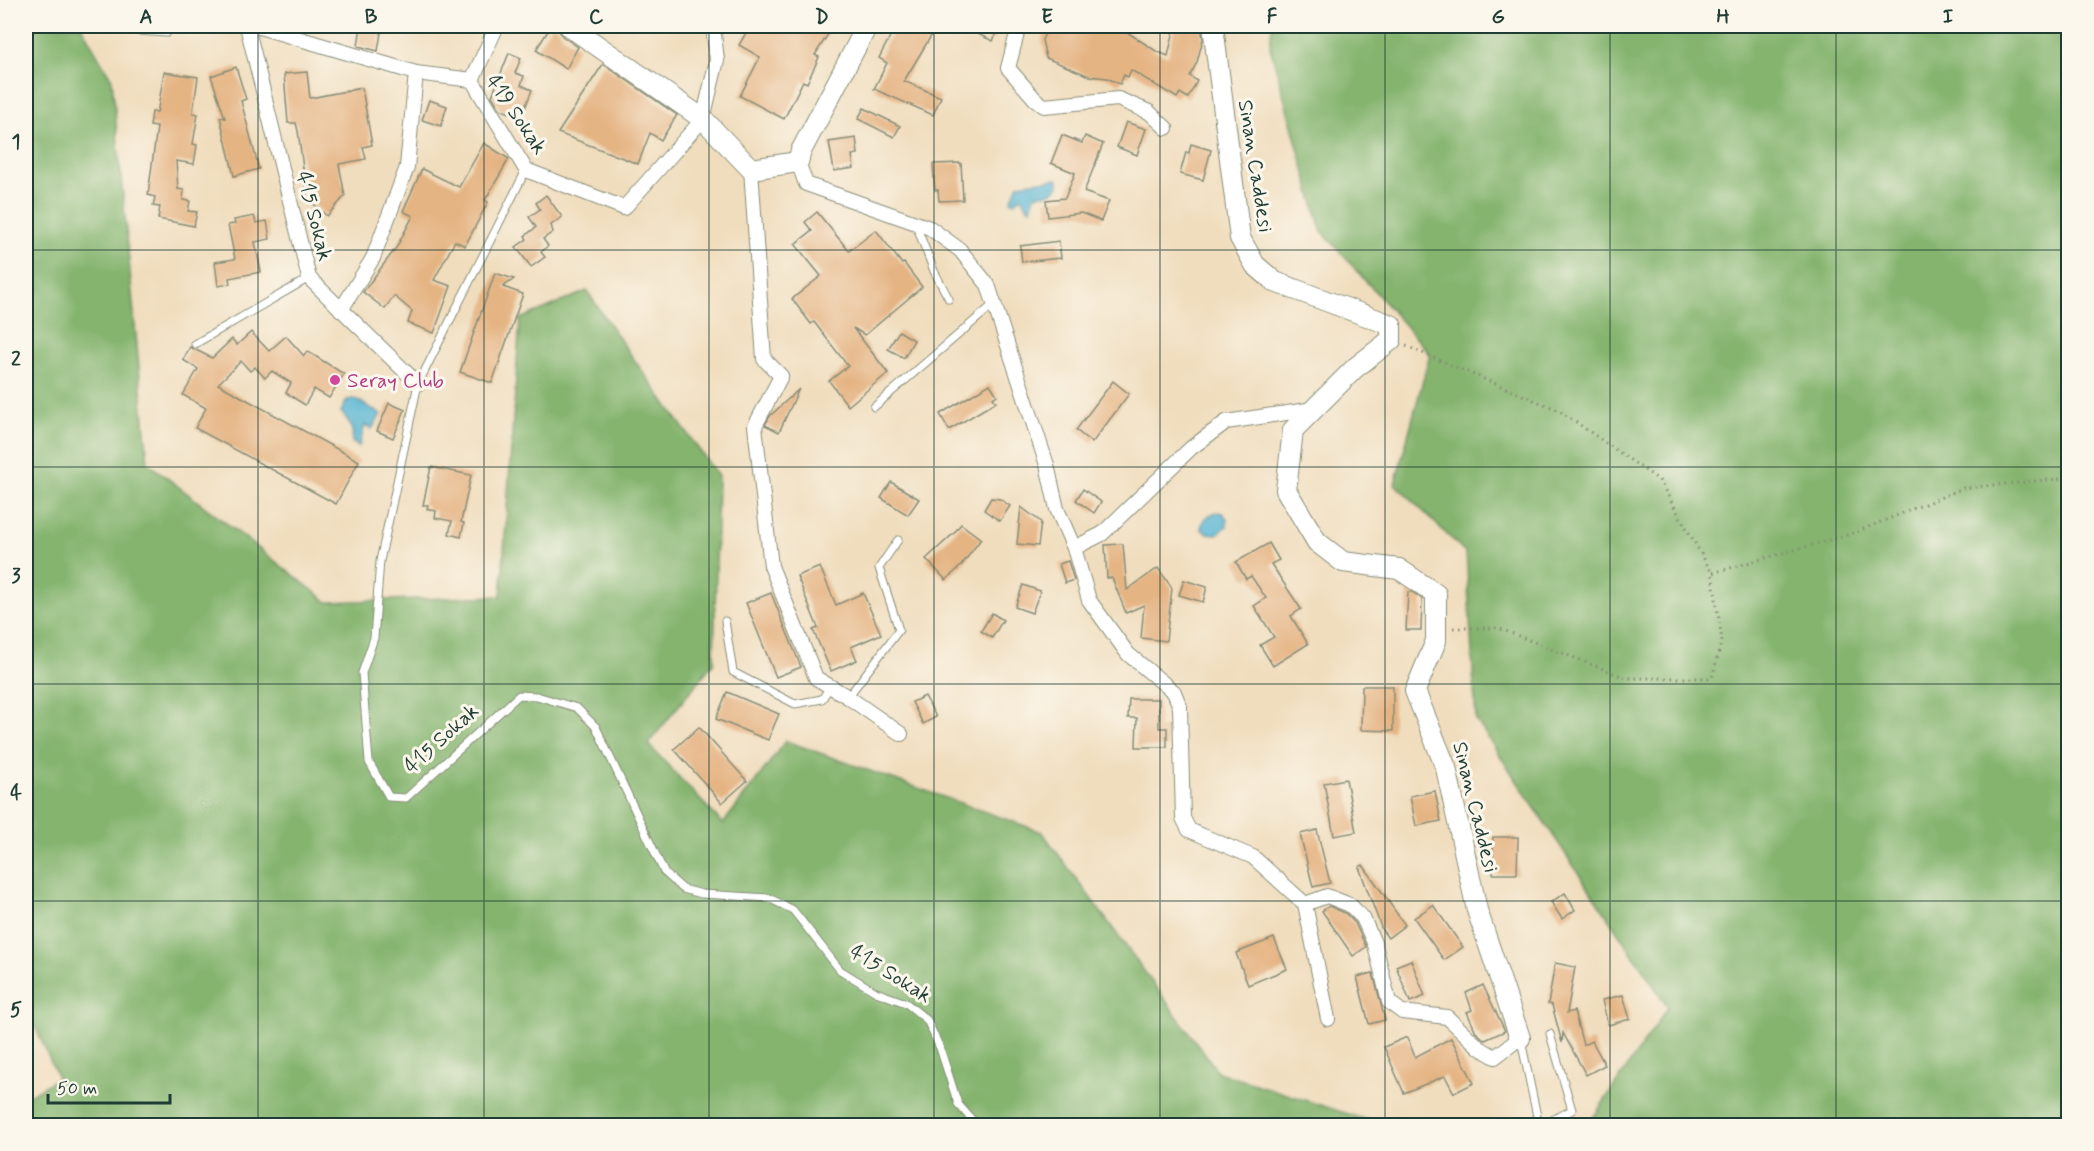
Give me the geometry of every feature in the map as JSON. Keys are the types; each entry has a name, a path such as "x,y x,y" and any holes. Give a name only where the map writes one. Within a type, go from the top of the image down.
{"street":[{"name":"415 Sokak","path":"247,26 309,278 418,384"},
{"name":"419 Sokak","path":"256,26 416,73 472,80 526,170 624,208 703,119"},
{"path":"472,80 497,26"},
{"path":"569,26 703,119 751,169 764,359 781,376 755,426 771,566 816,678 901,734"},
{"path":"703,119 717,60 713,26"},
{"path":"867,26 801,151 798,162 806,184 930,228 960,250 988,285 1047,465 1057,509 1074,548 1089,600 1128,654 1174,692 1180,707 1183,818 1189,830 1253,856 1305,904 1328,1019"},
{"path":"1019,26 1008,68 1044,106 1118,99 1149,112 1166,129"},
{"name":"Sinan Caddesi","path":"1213,26 1240,238 1255,265 1275,282 1391,326 1390,340 1355,368 1293,430 1286,490 1317,542 1343,562 1399,569 1437,594 1436,641 1415,691 1446,768 1477,910 1520,1038"},
{"path":"341,310 373,258 407,167 416,73"},
{"path":"751,169 798,162"},
{"path":"1074,548 1102,534 1191,448 1226,422 1314,409"},
{"path":"1305,904 1327,896 1350,905 1364,918 1375,945 1389,1002 1402,1012 1447,1017 1474,1043 1495,1057 1520,1038"}],"lane":[{"path":"133,26 138,31 167,33 172,26"},
{"path":"418,384 526,170"},
{"path":"915,223 934,271 949,299"},
{"path":"195,344 309,278"},
{"path":"874,407 994,304"},
{"name":"415 Sokak","path":"418,384 380,561 374,638 362,673 369,762 389,797 406,798 519,695 537,696 578,708 596,727 664,872 683,889 702,894 769,898 793,910 840,970 876,992 906,1003 927,1020 940,1048 958,1104 974,1122 987,1125"},
{"path":"848,697 899,630 879,568 898,540"},
{"path":"725,621 733,672 795,704 822,699 830,687"},
{"path":"1520,1038 1534,1112 1540,1125 1572,1110 1550,1034"}],"path":[{"path":"1390,340 1560,411 1659,480 1712,573 1722,640 1712,678 1626,678 1498,628 1436,628"},
{"path":"1712,573 1851,534 1964,488 2068,478"}],"green space":[{"path":"26,26 81,26 112,80 148,463 328,602 501,596 520,319 587,291 718,476 714,662 648,744 723,824 786,741 1042,832 1218,1072 1382,1125 26,1126 26,1097 58,1078 26,1006"},
{"path":"1272,26 2068,26 2068,1125 1588,1125 1668,1007 1476,720 1466,553 1395,484 1430,354 1321,230 1270,47"}],"water":[{"path":"1056,179 1059,186 1051,193 1035,195 1031,209 1023,199 1019,198 1014,203 1011,201 1018,184"},
{"path":"355,399 381,414 372,429 365,425 359,446 352,442 351,426 341,412 347,400"},
{"path":"1217,512 1223,513 1227,519 1227,526 1217,534 1207,533 1201,529 1206,518"}],"building":[{"path":"361,26 382,26 378,51 358,46"},
{"path":"551,26 558,28 562,36 578,47 566,69 536,50"},
{"path":"750,26 833,26 815,55 819,57 807,83 803,81 784,119 740,96 760,57 739,45"},
{"path":"901,26 937,26 904,81 941,97 933,115 874,89 887,63 879,58 893,31 897,33"},
{"path":"960,26 1000,26 993,41"},
{"path":"1048,26 1118,26 1156,51 1168,56 1175,26 1201,26 1203,39 1197,62 1190,76 1197,81 1188,98 1180,93 1177,98 1131,70 1128,77 1124,75 1120,84 1107,78 1089,76 1046,58 1042,40"},
{"path":"509,53 521,58 515,73 524,76 521,85 532,90 521,118 500,109 492,96"},
{"path":"603,64 677,115 661,140 650,133 638,164 558,133"},
{"path":"236,67 246,99 241,101 259,169 234,176 220,117 225,118 211,76"},
{"path":"164,72 198,77 193,113 198,114 193,144 197,145 194,164 176,161 178,189 184,190 183,200 190,201 188,211 197,212 194,226 158,219 160,207 153,206 155,197 148,195 157,127 150,126 152,112 157,112"},
{"path":"307,72 310,98 362,88 372,145 363,147 366,159 339,164 345,196 327,216 307,198 296,123 288,123 284,74"},
{"path":"429,100 447,106 441,126 422,120"},
{"path":"864,108 900,126 894,137 858,119"},
{"path":"1126,122 1146,129 1137,155 1117,147"},
{"path":"1062,135 1082,143 1085,136 1103,144 1084,192 1109,201 1101,221 1081,213 1048,217 1046,200 1065,198 1075,173 1051,163"},
{"path":"856,138 858,154 852,155 854,168 834,171 829,142"},
{"path":"484,143 509,159 485,200 488,202 465,246 455,241 434,280 451,286 434,333 408,323 412,311 394,296 385,309 363,292 396,248 413,216 403,211 422,169 459,187"},
{"path":"1191,144 1211,150 1203,180 1180,174 1186,152 1189,153"},
{"path":"961,163 963,200 939,201 938,190 935,190 933,164"},
{"path":"546,195 562,217 551,225 553,232 543,239 548,246 541,252 545,257 531,267 516,247 527,239 525,236 536,227 529,217 540,209 536,203"},
{"path":"817,212 849,251 876,230 922,287 865,335 853,328 888,373 848,406 829,381 848,366 814,322 811,324 792,299 821,276 795,244 812,231 805,222"},
{"path":"254,216 256,223 267,221 270,239 255,242 261,272 229,278 230,284 218,286 215,262 235,259 228,225 235,224 234,220"},
{"path":"1059,241 1061,258 1022,262 1020,246"},
{"path":"495,273 514,279 503,287 523,294 492,383 460,372"},
{"path":"899,331 914,340 904,358 888,349"},
{"path":"251,332 269,351 286,336 304,356 307,351 344,374 329,398 314,389 305,405 286,393 291,383 272,371 265,378 255,367 250,371 241,361 218,384 359,461 336,504 195,428 206,408 183,395 198,369 183,360 190,347 212,358 232,339 237,345"},
{"path":"1113,381 1129,394 1092,443 1076,430"},
{"path":"990,384 997,395 993,398 996,402 949,430 940,414"},
{"path":"799,389 779,432 765,425 770,416"},
{"path":"389,403 405,410 393,438 377,431"},
{"path":"431,467 471,475 461,522 464,523 461,537 449,534 452,521 435,518 436,511 427,509 428,505 423,505"},
{"path":"891,482 919,499 908,515 881,498"},
{"path":"1083,489 1101,502 1094,513 1076,500"},
{"path":"991,498 1000,499 1010,506 1000,521 984,510"},
{"path":"1021,507 1041,522 1038,546 1017,544"},
{"path":"961,524 981,539 961,566 946,580 926,559"},
{"path":"1269,543 1279,560 1271,564 1301,609 1291,616 1308,644 1273,666 1260,645 1274,637 1254,606 1266,598 1251,576 1246,579 1236,562"},
{"path":"1123,544 1127,590 1158,568 1172,588 1166,641 1141,638 1144,605 1126,613 1112,578 1107,578 1105,545"},
{"path":"1068,561 1074,580 1065,583 1059,564"},
{"path":"820,567 836,605 863,593 881,634 851,647 857,660 831,671 813,630 818,628 797,576"},
{"path":"1184,580 1207,587 1203,602 1179,595"},
{"path":"1023,585 1040,591 1032,613 1015,607"},
{"path":"1408,592 1422,599 1421,630 1406,630"},
{"path":"771,593 801,667 776,677 746,603"},
{"path":"992,613 1003,620 992,638 981,631"},
{"path":"1362,686 1393,686 1393,731 1361,730"},
{"path":"727,692 779,714 768,740 716,719"},
{"path":"925,696 936,717 923,724 912,702"},
{"path":"1129,699 1159,699 1159,728 1167,728 1167,747 1136,747 1137,718 1128,718"},
{"path":"699,727 747,781 722,803 674,749"},
{"path":"1346,779 1356,832 1334,836 1324,783"},
{"path":"1435,791 1441,821 1416,826 1410,796"},
{"path":"1317,830 1330,883 1313,887 1300,834"},
{"path":"1493,837 1518,837 1517,874 1493,874"},
{"path":"1363,865 1405,925 1388,938 1382,930 1359,867"},
{"path":"1565,893 1575,910 1562,919 1551,902"},
{"path":"1433,905 1463,947 1444,960 1414,918"},
{"path":"1329,906 1345,913 1355,923 1366,947 1353,956 1322,911"},
{"path":"1274,938 1287,969 1248,985 1236,953"},
{"path":"1411,960 1425,996 1410,1002 1396,966"},
{"path":"1555,963 1575,967 1567,1013 1574,1011 1583,1045 1592,1041 1605,1065 1586,1075 1563,1033 1562,1043 1552,1005 1548,1004"},
{"path":"1373,973 1385,1020 1369,1024 1357,977"},
{"path":"1483,985 1505,1031 1485,1040 1476,1032 1467,1012 1472,1010 1466,993"},
{"path":"1623,995 1630,1019 1608,1025 1602,1000"},
{"path":"1407,1037 1415,1057 1451,1038 1474,1083 1454,1093 1445,1076 1404,1093 1384,1047"}],"place":[{"name":"Seray Club","path":"335,380"}]}
